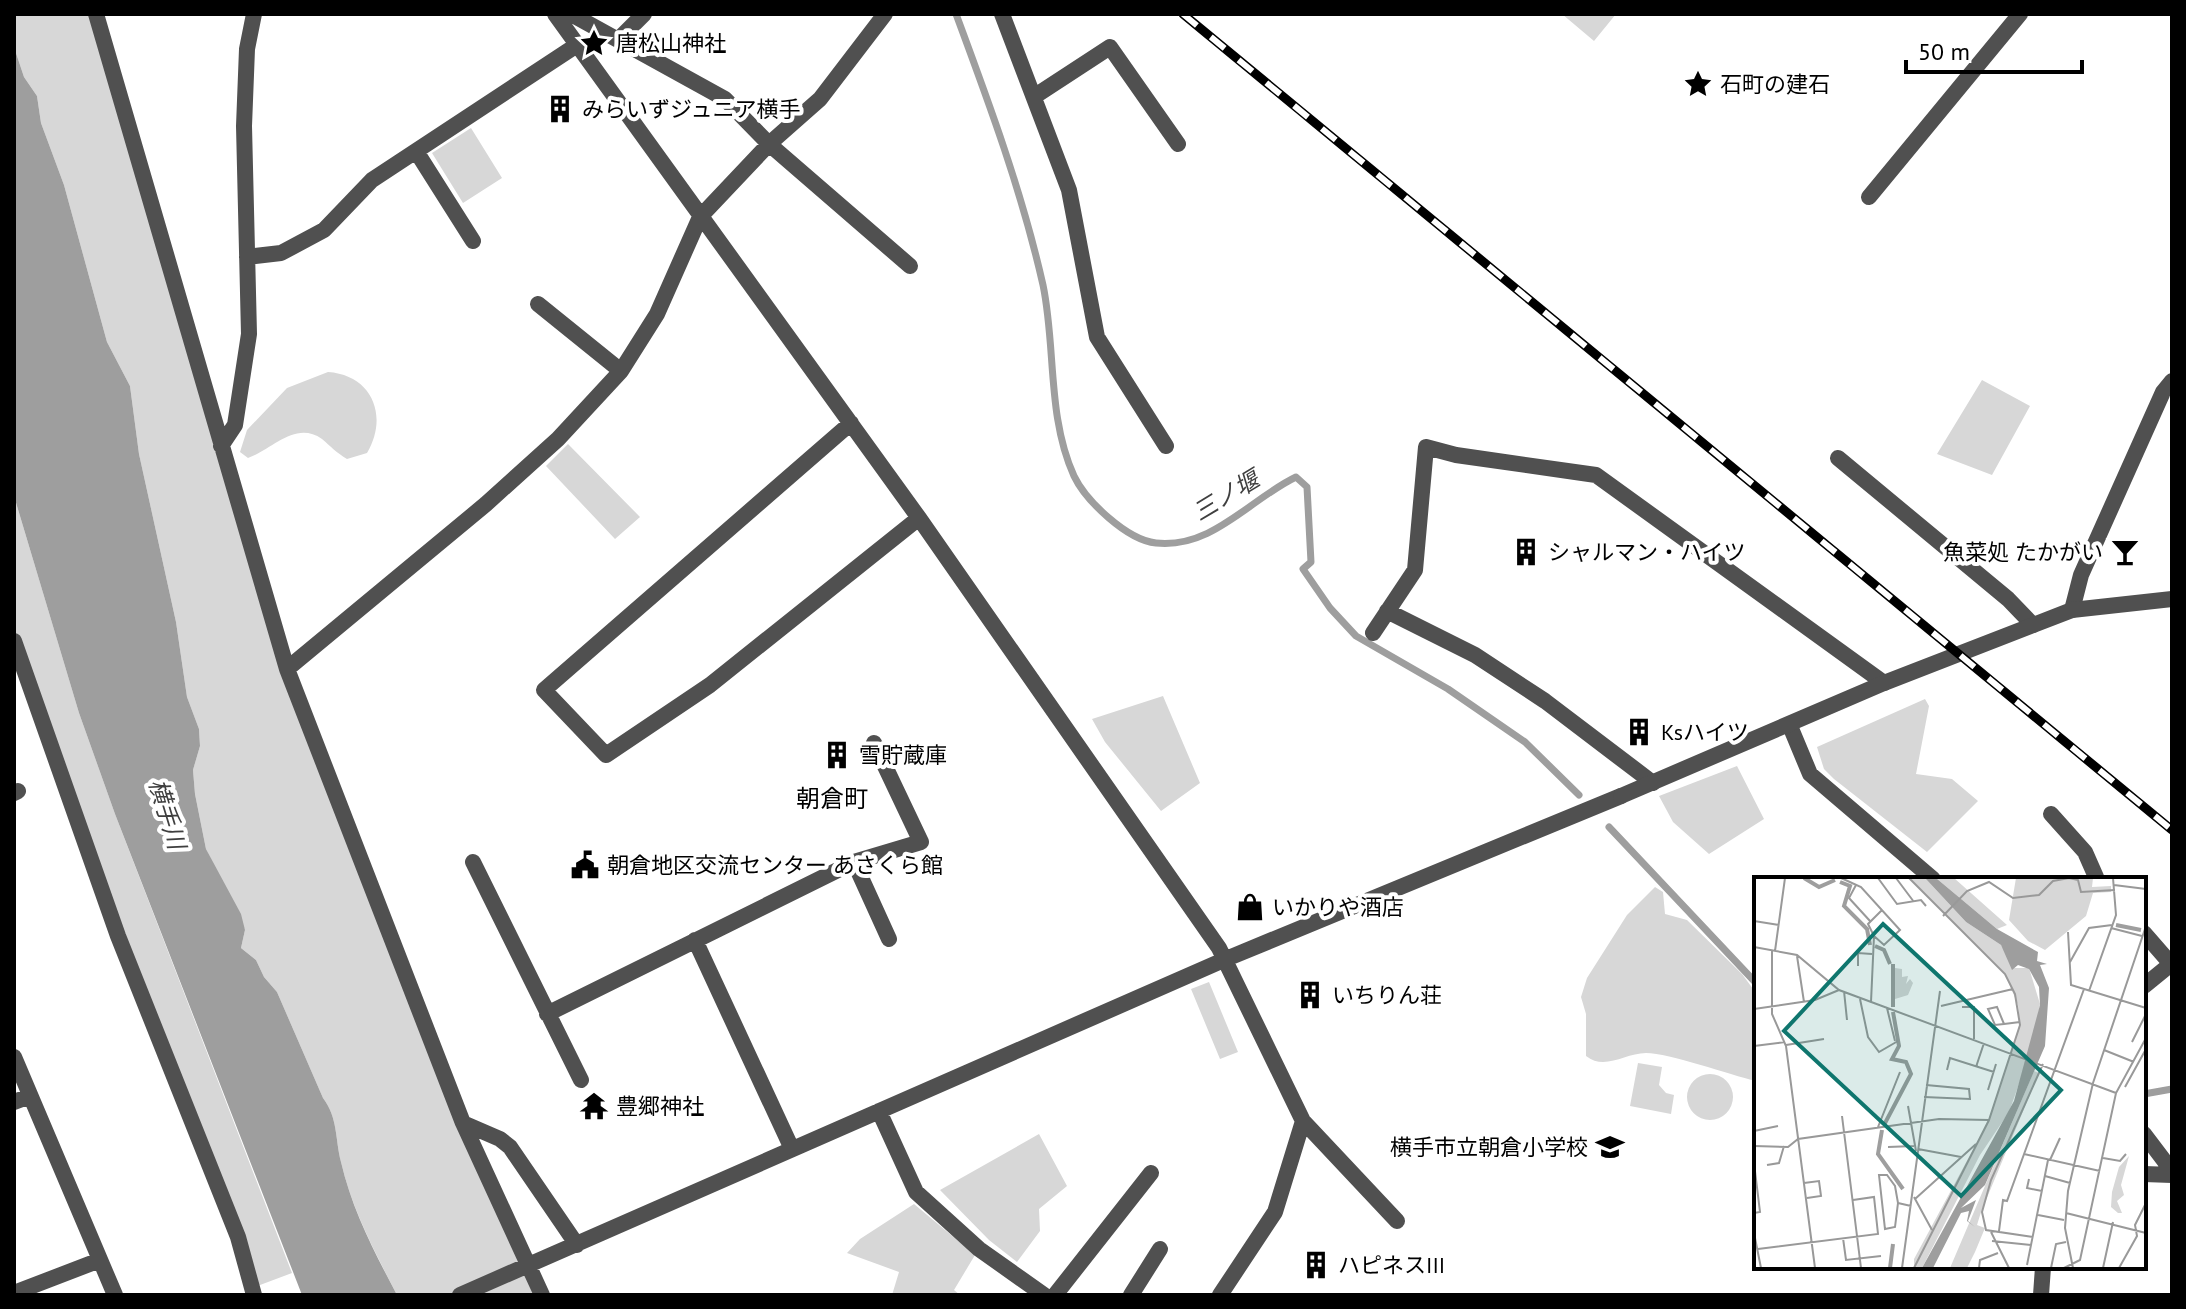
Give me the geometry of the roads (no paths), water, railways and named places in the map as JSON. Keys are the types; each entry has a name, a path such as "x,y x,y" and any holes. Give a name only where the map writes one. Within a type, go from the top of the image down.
{"street":[{"path":"96,14 287,669 463,1123 531,1265 542,1295"},
{"path":"221,446 235,425 249,334 244,126 247,49 254,14"},
{"path":"555,14 919,518 1226,959 1303,1121 1397,1221"},
{"path":"571,14 725,99 769,144 910,266"},
{"path":"618,40 644,14"},
{"path":"287,669 496,495 558,439 621,371 657,314 700,217 769,144 820,99 885,14"},
{"path":"1002,14 1069,190 1097,337 1166,446"},
{"path":"1869,197 2020,14"},
{"path":"247,257 281,253 324,230 372,180 577,45"},
{"path":"1035,96 1110,47 1178,144"},
{"path":"416,151 473,241"},
{"path":"538,304 621,371"},
{"path":"2072,610 2081,575 2163,392 2172,381"},
{"path":"851,423 544,690 606,755 710,685 919,518"},
{"path":"1373,633 1415,570 1426,447 1456,455 1596,475 1884,683"},
{"path":"1838,458 2008,599 2033,625"},
{"path":"460,1295 1226,959 1790,726 1884,683 2072,610 2172,599"},
{"path":"1387,611 1475,655 1545,701 1653,783"},
{"path":"14,641 118,936 238,1237 254,1295"},
{"path":"1790,726 1810,774 1931,877"},
{"path":"547,1014 854,862 921,842 874,743"},
{"path":"2051,814 2085,852 2096,877"},
{"path":"473,862 581,1080"},
{"path":"854,862 889,939"},
{"path":"2146,935 2172,964 2146,984"},
{"path":"695,940 792,1149"},
{"path":"14,1057 115,1295"},
{"path":"14,1102 30,1096"},
{"path":"879,1111 916,1192 979,1249 1044,1295"},
{"path":"1220,1295 1275,1212 1303,1121"},
{"path":"463,1123 500,1139 510,1147 577,1245"},
{"path":"2146,1137 2172,1173"},
{"path":"1055,1295 1151,1173"},
{"path":"2146,1174 2172,1173"},
{"path":"1131,1295 1160,1249"},
{"path":"14,1293 100,1260"},
{"path":"2041,1295 2043,1269"}],"water":[{"name":"横手川","path":"14,47 24,77 37,96 41,123 64,185 107,342 130,386 139,454 176,622 187,697 199,729 200,746 193,770 206,849 241,914 245,930 241,948 256,960 264,977 277,992 331,1113 351,1197 397,1295 302,1295 115,814 79,713 14,496"}],"waterway":[{"name":"三ノ堰","path":"956,14 1004,148 1035,250 1047,309 1060,430 1074,476 1088,497 1109,518 1133,535 1156,543 1176,543 1213,531 1296,477 1307,487 1311,562 1303,569 1330,608 1356,636 1448,689 1525,742 1579,795"},
{"name":"三ノ堰","path":"1609,827 1754,981"},
{"name":"三ノ堰","path":"2146,1094 2172,1089"}],"railway":[{"path":"1183,14 2172,830"}],"place":[{"name":"唐松山神社","path":"594,43"},
{"name":"石町の建石","path":"1698,84"},
{"name":"みらいずジュニア横手","path":"560,109"},
{"name":"シャルマン・ハイツ","path":"1526,552"},
{"name":"魚菜処 たかがい","path":"2125,552"},
{"name":"Ksハイツ","path":"1639,732"},
{"name":"雪貯蔵庫","path":"837,755"},
{"name":"朝倉地区交流センター あさくら館","path":"585,865"},
{"name":"いかりや酒店","path":"1250,907"},
{"name":"いちりん荘","path":"1310,995"},
{"name":"豊郷神社","path":"594,1106"},
{"name":"横手市立朝倉小学校","path":"1610,1147"},
{"name":"ハピネスIII","path":"1316,1265"}],"district":[{"name":"朝倉町","path":"832,799"}]}
